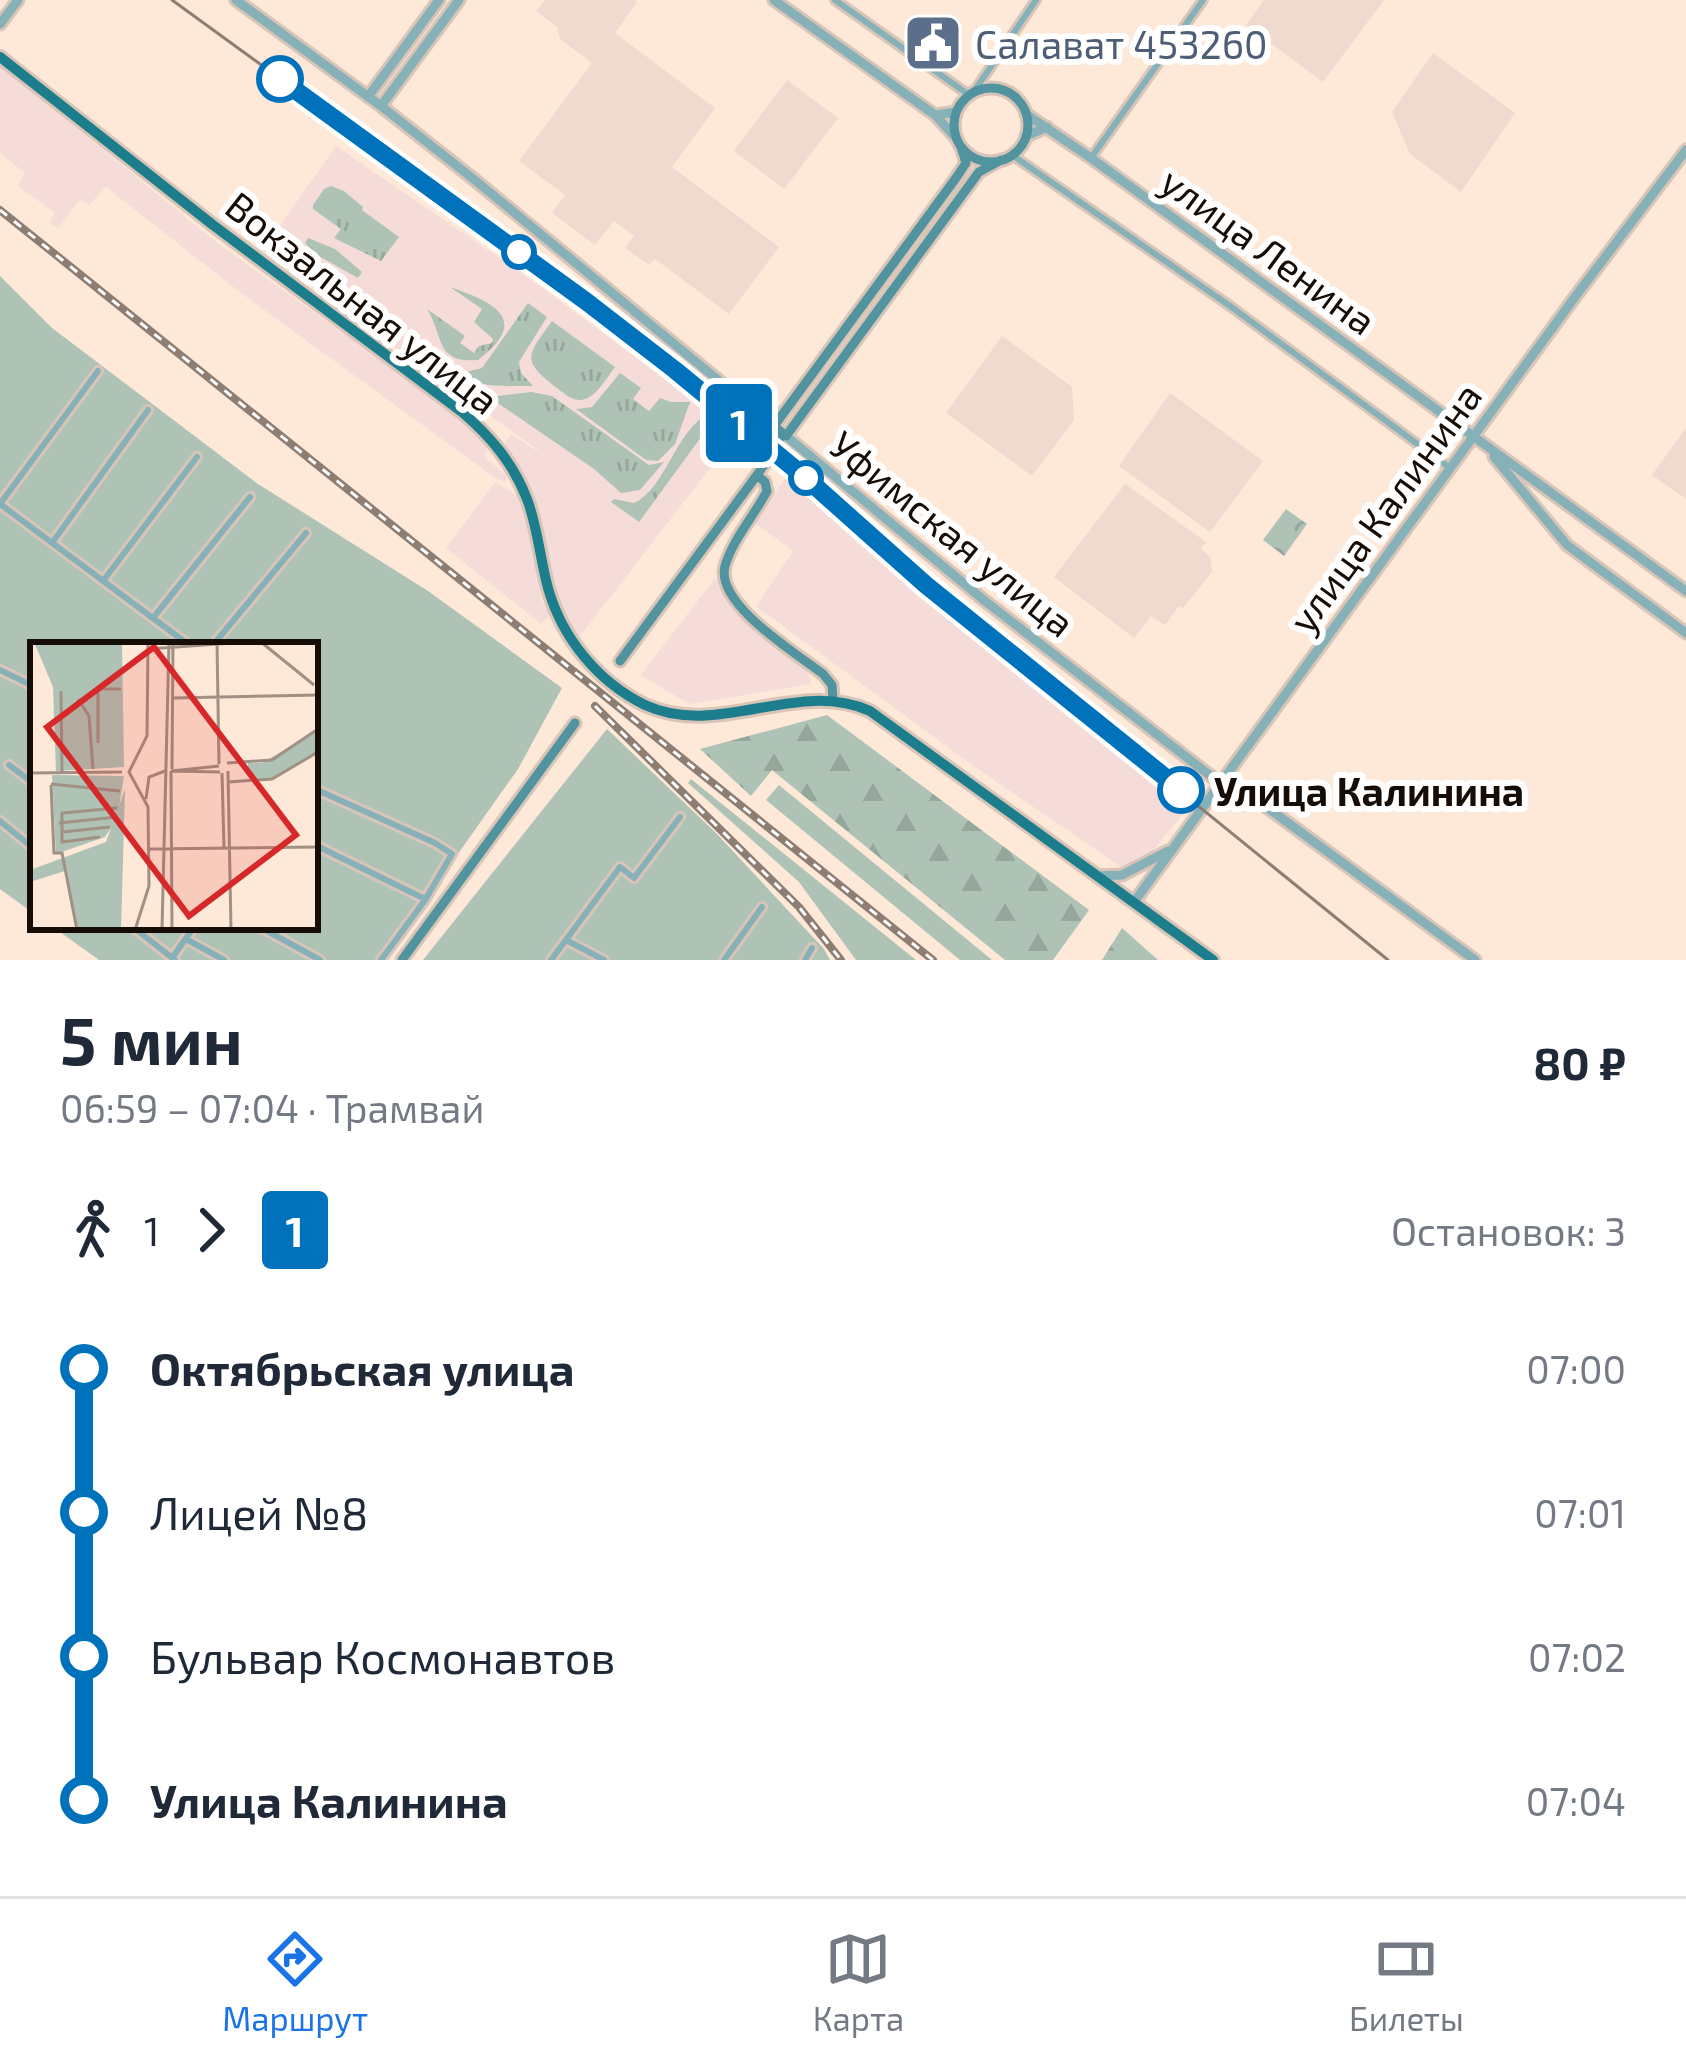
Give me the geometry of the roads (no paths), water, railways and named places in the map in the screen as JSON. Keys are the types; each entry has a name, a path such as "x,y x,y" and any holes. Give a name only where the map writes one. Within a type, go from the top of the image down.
{"main road":[{"name":"Вокзальная улица","path":"0,56 479,427 511,465 528,502 549,591 564,627 588,662 610,682 648,706 682,715 796,701 856,705 882,718 1213,960"},
{"path":"620,661 758,475 781,432 966,163 954,130 956,112 971,94 988,88 1005,91 1026,114 1026,136 1007,157 980,172 781,432"},
{"name":"улица Ленина","path":"959,143 979,160 1007,157"},
{"path":"758,475 767,491 728,557 723,576 726,589 752,619 824,674 832,685 833,700"},
{"path":"403,960 575,723"}],"street":[{"path":"0,24 18,0"},
{"name":"Уфимская улица","path":"236,0 382,106 986,601 1221,784 1246,792 1474,960"},
{"path":"368,97 439,0"},
{"path":"382,106 459,0"},
{"name":"улица Ленина","path":"774,0 934,115 959,143"},
{"path":"835,0 971,94 1036,0"},
{"path":"1091,158 1203,0"},
{"path":"934,115 956,112"},
{"name":"улица Ленина","path":"1026,114 1686,591"},
{"path":"1026,136 1047,127"},
{"name":"улица Калинина","path":"1134,902 1686,150"},
{"name":"улица Ленина","path":"1007,157 1230,306 1450,468"},
{"path":"98,371 0,504 185,642"},
{"path":"52,542 148,410"},
{"name":"улица Ленина","path":"1473,436 1567,545 1686,633"},
{"path":"104,581 197,457"},
{"path":"153,618 250,497"},
{"path":"215,642 306,533"},
{"path":"0,670 30,685"},
{"path":"9,765 30,781"},
{"path":"318,790 452,854 381,960"},
{"path":"551,960 620,867 634,878 680,817"},
{"path":"0,821 30,846"},
{"path":"318,846 425,900"},
{"path":"1098,876 1122,875 1173,848"},
{"path":"724,960 761,907"},
{"path":"137,930 173,959 192,930"},
{"path":"265,930 320,960"},
{"path":"186,939 224,960"},
{"path":"566,940 604,960"},
{"path":"805,960 812,948"}],"tram line":[{"path":"172,0 675,370 926,585 1388,960"},
{"name":"1","path":"280,79 675,370 926,585 1181,790"}],"railway":[{"path":"0,210 933,960"},
{"path":"595,706 799,907 841,960"}],"place":[{"name":"Салават 453260","path":"933,43"},
{"name":"Улица Калинина","path":"1181,790"}]}
